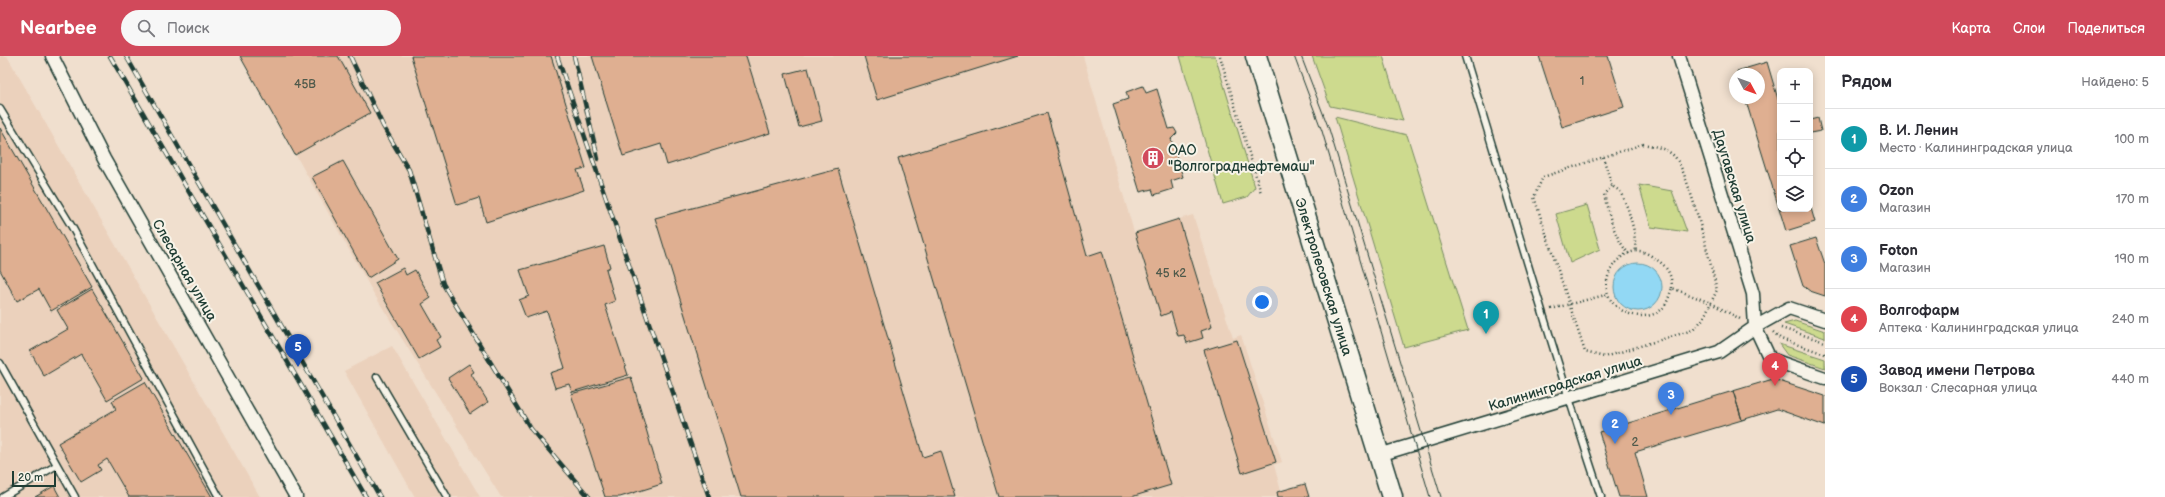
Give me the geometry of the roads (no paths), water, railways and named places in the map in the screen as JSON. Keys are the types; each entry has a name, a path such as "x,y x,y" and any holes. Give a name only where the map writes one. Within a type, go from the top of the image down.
{"main road":[{"name":"Электролесовская улица","path":"1256,56 1392,497"}],"street":[{"name":"Слесарная улица","path":"52,56 104,159 296,497"},
{"name":"Даугавская улица","path":"1679,56 1753,294 1755,327"},
{"name":"Калининградская улица","path":"1379,455 1719,352 1755,327 1789,308 1825,320"},
{"path":"1755,327 1770,358 1825,378"}],"lane":[{"path":"1465,56 1543,311 1567,398 1601,497"},
{"path":"0,109 72,227 219,497"},
{"path":"0,362 75,497"},
{"path":"377,377 447,497"},
{"path":"3,497 57,465"}],"water":[{"path":"1638,263 1647,265 1655,270 1660,278 1662,287 1660,296 1655,304 1647,309 1638,311 1629,309 1621,304 1616,296 1614,287 1616,278 1621,270 1629,265"}],"tram line":[{"path":"1294,56 1322,131 1430,497"},
{"path":"1301,56 1329,129 1441,497"}],"railway":[{"path":"110,56 366,497"},
{"path":"126,56 380,497"},
{"path":"350,56 383,126 409,170 443,284 531,429 589,497"},
{"path":"557,56 709,497"},
{"path":"574,56 598,159"}],"place":[{"name":"ОАО \"Волгограднефтемаш\"","path":"1153,158"},
{"name":"В. И. Ленин","path":"1486,334"},
{"name":"Завод имени Петрова","path":"298,367"},
{"name":"Волгофарм","path":"1775,386"},
{"name":"Foton","path":"1671,415"},
{"name":"Ozon","path":"1615,444"}]}
